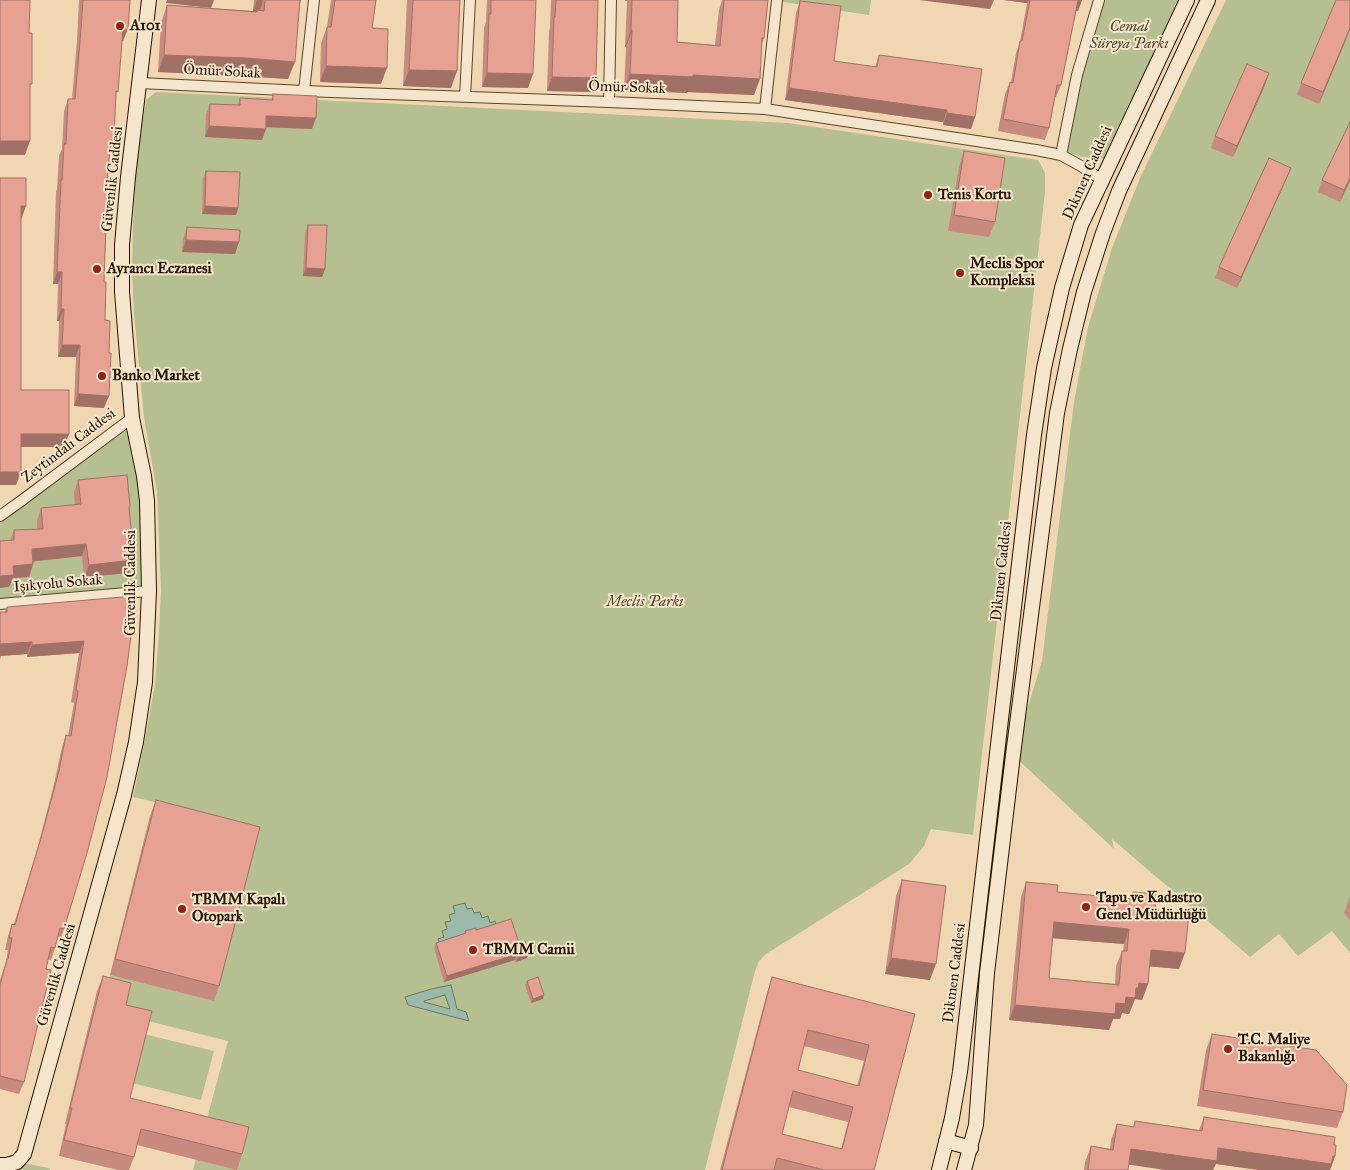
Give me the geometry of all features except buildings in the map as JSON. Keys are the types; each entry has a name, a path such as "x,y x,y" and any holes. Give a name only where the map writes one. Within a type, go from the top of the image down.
{"main road":[{"name":"Güvenlik Caddesi","path":"0,1165 17,1162 24,1154 124,795 136,742 145,682 149,591 147,501 132,418 122,292 122,245 149,0"},
{"name":"Dikmen Caddesi","path":"939,1170 952,1118 960,1072 1034,435 1044,368 1062,288 1081,225 1187,0"},
{"path":"964,1170 976,1124 988,963 1057,413 1070,349 1084,292 1119,191 1208,0"},
{"path":"1102,180 1119,191"},
{"path":"952,1118 976,1124"},
{"path":"946,1141 971,1148"}],"street":[{"path":"304,91 314,0"},
{"path":"465,97 470,0"},
{"path":"609,102 611,0"},
{"path":"765,109 778,0"},
{"path":"1061,155 1077,75 1099,0"},
{"name":"Ömür Sokak","path":"140,83 765,109 1061,155 1102,180"},
{"name":"Zeytindalı Caddesi","path":"0,516 132,418"},
{"name":"Işıkyolu Sokak","path":"0,604 149,591"}],"green space":[{"path":"777,0 871,0 869,15"},
{"name":"Cemal Süreya Parkı","path":"1102,0 1185,0 1108,159 1082,157 1064,151 1081,77"},
{"path":"1226,0 1350,0 1350,953 1332,931 1298,956 1279,934 1250,957 1112,839 1114,849 1013,755 1042,661 1074,402 1088,327 1112,248 1140,178"},
{"name":"Meclis Parkı","path":"156,92 788,123 1038,160 1041,165 1045,173 1045,192 973,835 931,829 924,846 909,864 766,954 759,961 705,1170 193,1170 228,1041 148,1021 105,993 110,975 214,1001 257,826 133,797 155,684 161,590 157,492 144,417 132,271 137,156 146,100"},
{"path":"132,418 149,591 0,604 0,516"},
{"path":"144,1034 214,1051 201,1100 132,1083"},
{"path":"17,1162 49,1168 50,1170 0,1170"}],"shaded area":[{"path":"465,903 467,909 472,908 474,913 480,912 482,918 488,916 490,923 495,921 497,928 441,946 438,939 444,937 442,931 447,929 445,922 451,921 449,915 455,913 453,906"},
{"path":"451,985 457,1009 466,1012 469,1021 408,1005 405,997","holes":["445,995 450,1009 424,1002 424,1001"]}],"place":[{"name":"A101","path":"120,26"},
{"name":"Tenis Kortu","path":"928,195"},
{"name":"Ayrancı Eczanesi","path":"97,269"},
{"name":"Meclis Spor Kompleksi","path":"960,273"},
{"name":"Banko Market","path":"102,376"},
{"name":"Tapu ve Kadastro Genel Müdürlüğü","path":"1086,907"},
{"name":"TBMM Kapalı Otopark","path":"182,909"},
{"name":"TBMM Camii","path":"473,950"},
{"name":"T.C. Maliye Bakanlığı","path":"1228,1049"}]}
